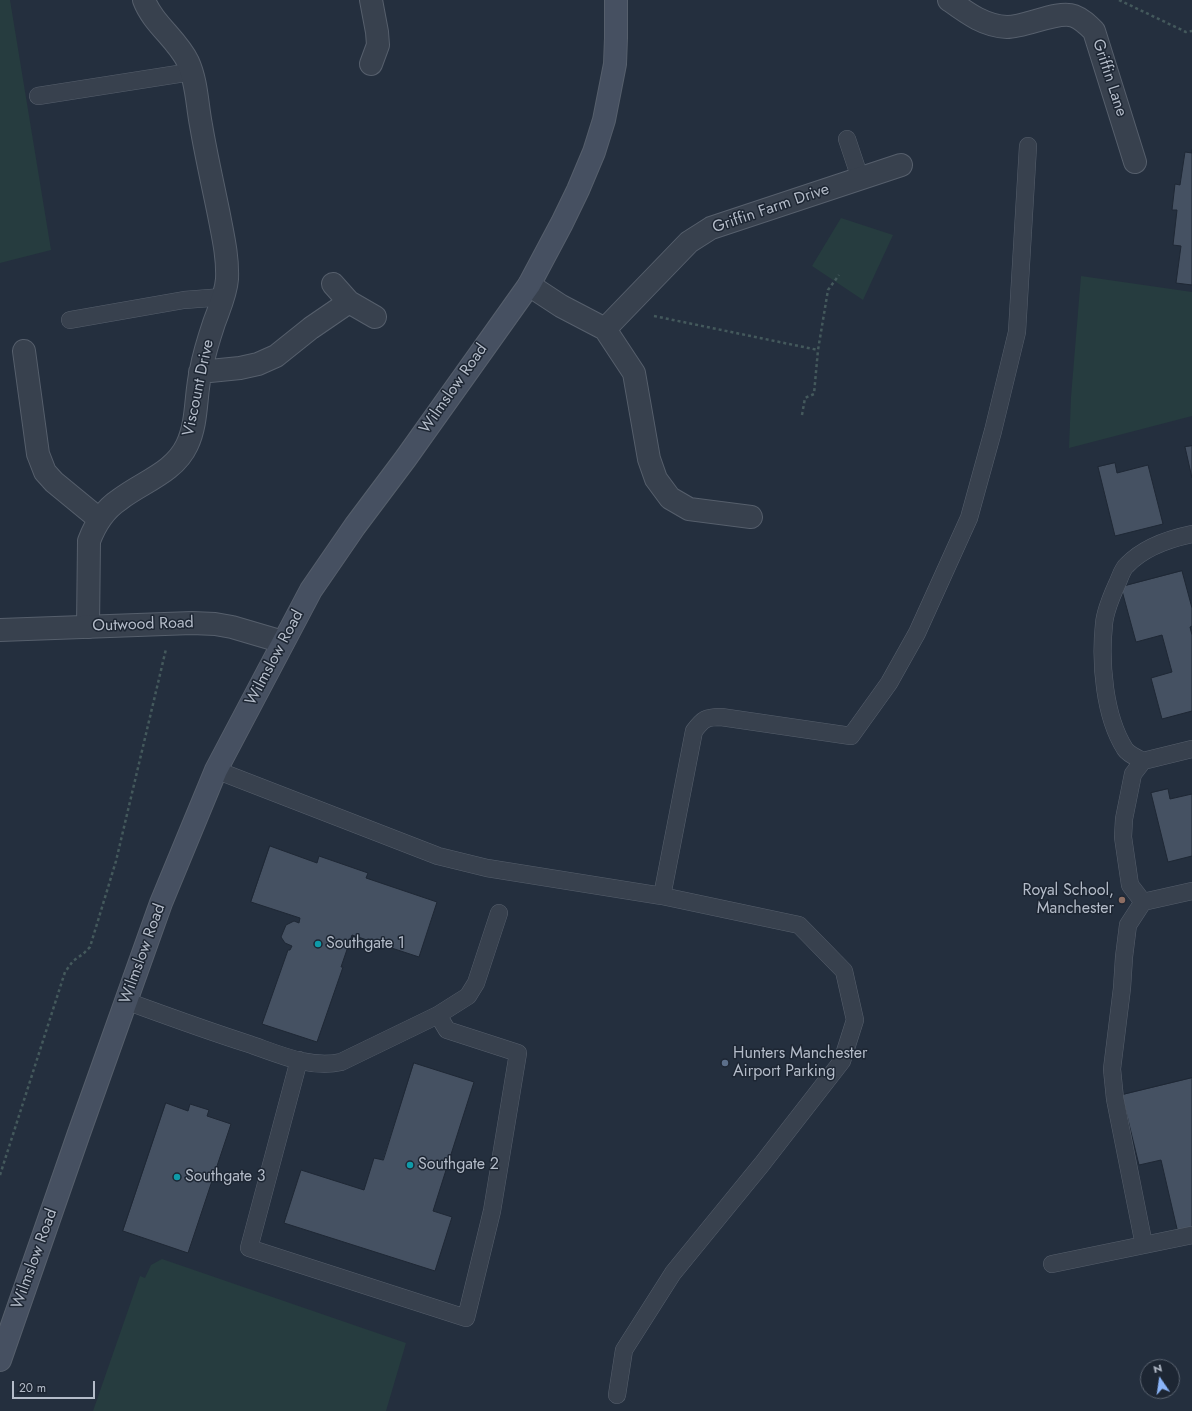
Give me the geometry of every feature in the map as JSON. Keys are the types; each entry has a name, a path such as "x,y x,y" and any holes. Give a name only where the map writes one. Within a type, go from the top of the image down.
{"main road":[{"name":"Wilmslow Road","path":"0,1360 161,903 216,770 311,590 355,526 406,458 528,285 578,190 594,152 604,120 614,64 616,0"}],"street":[{"name":"Viscount Drive","path":"88,627 89,541 93,530 99,519 118,500 165,472 187,446 192,430 200,372 210,335 223,297 226,280 225,246 201,125 198,99 191,72 188,62 144,0"},
{"path":"371,0 378,45 371,64"},
{"name":"Griffin Lane","path":"949,0 976,19 1007,27 1028,24 1058,16 1073,15 1085,22 1094,31 1135,162"},
{"name":"Griffin Farm Drive","path":"605,329 689,242 711,228 901,165"},
{"path":"333,284 349,302 375,317"},
{"path":"528,285 561,306 605,329 634,373 649,459 656,479 670,498 689,509 751,517"},
{"path":"200,372 240,368 258,364 270,359 349,302"},
{"path":"24,351 38,454 45,472 54,482 99,519"},
{"name":"Outwood Road","path":"0,630 192,623 222,625 283,642"}],"lane":[{"path":"38,96 191,72"},
{"path":"848,139 860,178"},
{"path":"662,896 694,731 701,722 710,717 721,717 852,736 889,683 917,633 969,518 993,431 1017,332 1028,146"},
{"path":"70,320 184,300 223,297"},
{"path":"1143,761 1126,750 1118,735 1110,712 1102,661 1104,623 1113,592 1126,566 1146,549 1192,534"},
{"path":"1143,902 1130,885 1123,837 1124,819 1133,774 1143,761 1192,749"},
{"path":"216,770 438,856 487,868 662,896 799,925 844,971 855,1020 842,1061 669,1280 624,1350 617,1395"},
{"path":"1144,1245 1115,1099 1112,1069 1128,925 1143,902 1192,891"},
{"path":"126,1001 214,1033 299,1060 330,1065 341,1062 438,1015 468,996 476,983 498,913"},
{"path":"299,1060 249,1248 466,1318 492,1211 518,1053 447,1030 438,1015"},
{"path":"1052,1264 1192,1235"}],"path":[{"path":"1119,0 1186,32 1192,31"},
{"path":"802,416 806,398 814,394 818,350 828,290 839,275"},
{"path":"632,301 645,314 818,350"},
{"path":"0,1175 65,972 73,961 90,947 116,861 172,624"}],"green space":[{"path":"0,0 10,0 51,250 0,263"},
{"path":"841,218 893,235 863,300 812,266"},
{"path":"1081,276 1192,292 1192,416 1069,448 1071,397"},
{"path":"162,1259 406,1343 386,1411 93,1411 140,1276 145,1278 151,1265"}],"building":[{"path":"1185,152 1192,153 1192,285 1176,283 1181,246 1173,245 1177,210 1172,210 1175,184 1180,185"},
{"path":"1192,446 1192,478 1185,447"},
{"path":"1115,463 1117,473 1148,465 1163,524 1115,536 1098,467"},
{"path":"1182,571 1192,608 1192,626 1190,627 1192,635 1192,711 1162,719 1151,678 1172,672 1162,635 1136,642 1121,587"},
{"path":"1168,789 1170,799 1192,794 1192,856 1168,862 1151,793"},
{"name":"Southgate 1","path":"270,846 317,863 319,856 368,873 366,878 437,902 419,957 352,935 341,967 343,967 317,1042 262,1024 288,950 290,950 292,946 285,943 281,937 286,925 294,921 299,923 300,918 251,902"},
{"name":"Southgate 2","path":"414,1063 474,1082 433,1211 452,1217 435,1271 284,1223 301,1170 364,1190 374,1158 383,1160"},
{"path":"1192,1078 1192,1229 1178,1233 1161,1160 1139,1165 1122,1095"},
{"name":"Southgate 3","path":"166,1103 188,1111 190,1104 209,1110 207,1116 231,1124 188,1253 123,1231"}],"place":[{"name":"Royal School, Manchester","path":"1122,900"},
{"name":"Southgate 1","path":"318,944"},
{"name":"Hunters Manchester Airport Parking","path":"725,1063"},
{"name":"Southgate 2","path":"410,1165"},
{"name":"Southgate 3","path":"177,1177"}]}
